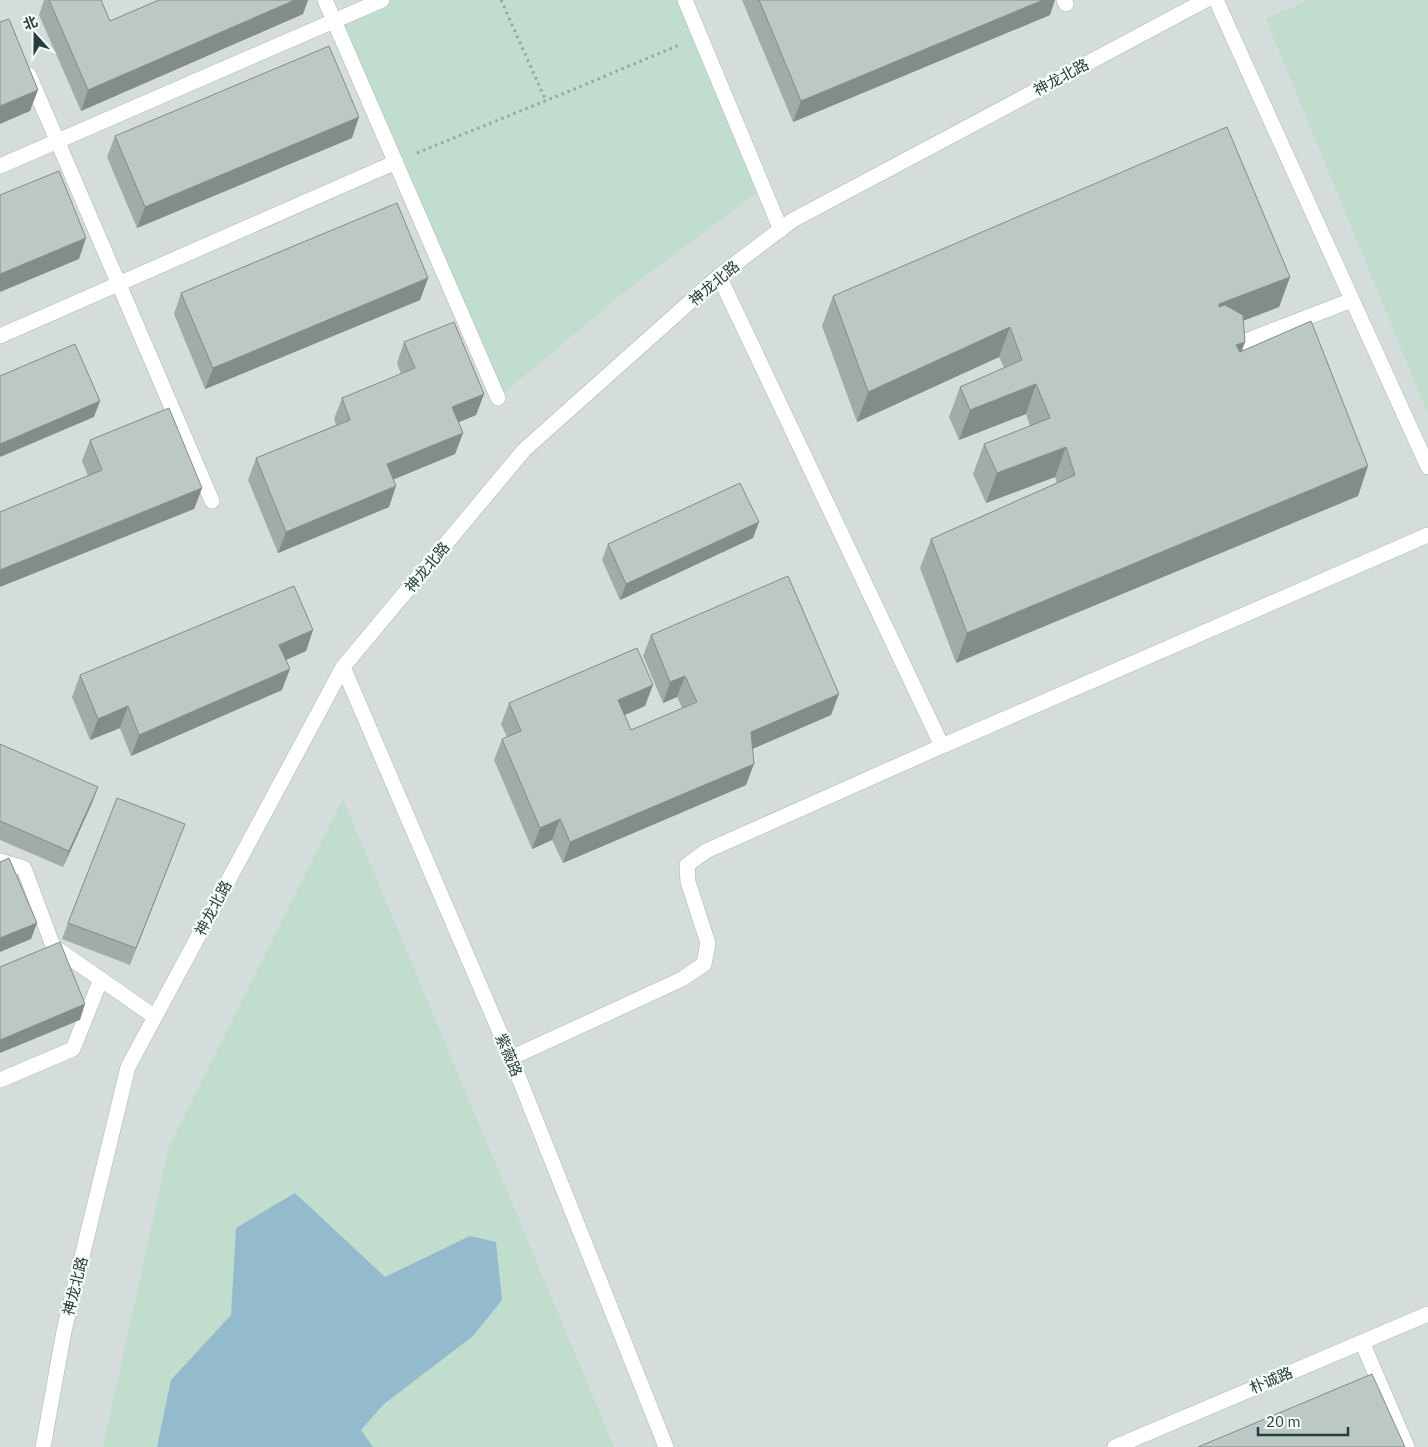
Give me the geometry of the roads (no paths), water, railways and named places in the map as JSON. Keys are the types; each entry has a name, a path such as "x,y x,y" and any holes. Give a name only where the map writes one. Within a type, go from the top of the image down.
{"street":[{"path":"326,0 498,398"},
{"path":"0,166 382,0"},
{"path":"684,0 781,230"},
{"name":"神龙北路","path":"43,1447 64,1331 128,1067 343,667 524,450 719,276 802,216 1206,0"},
{"path":"1216,0 1428,467"},
{"path":"23,61 212,501"},
{"path":"0,336 396,162"},
{"path":"719,276 942,746"},
{"path":"1243,342 1352,300"},
{"path":"511,1058 682,979 704,964 708,943 688,882 687,865 706,851 942,746 1428,535"},
{"name":"紫薇路","path":"343,667 511,1058 666,1447"},
{"path":"0,861 24,868 54,947 155,1017"},
{"path":"36,954 54,947"},
{"path":"0,1080 73,1050 100,979"},
{"name":"朴诚路","path":"1115,1447 1428,1314"},
{"path":"1362,1342 1407,1447"}],"water":[{"path":"295,1193 385,1277 470,1236 496,1242 502,1300 473,1336 384,1404 361,1430 373,1447 157,1447 171,1380 231,1315 236,1228"}]}
